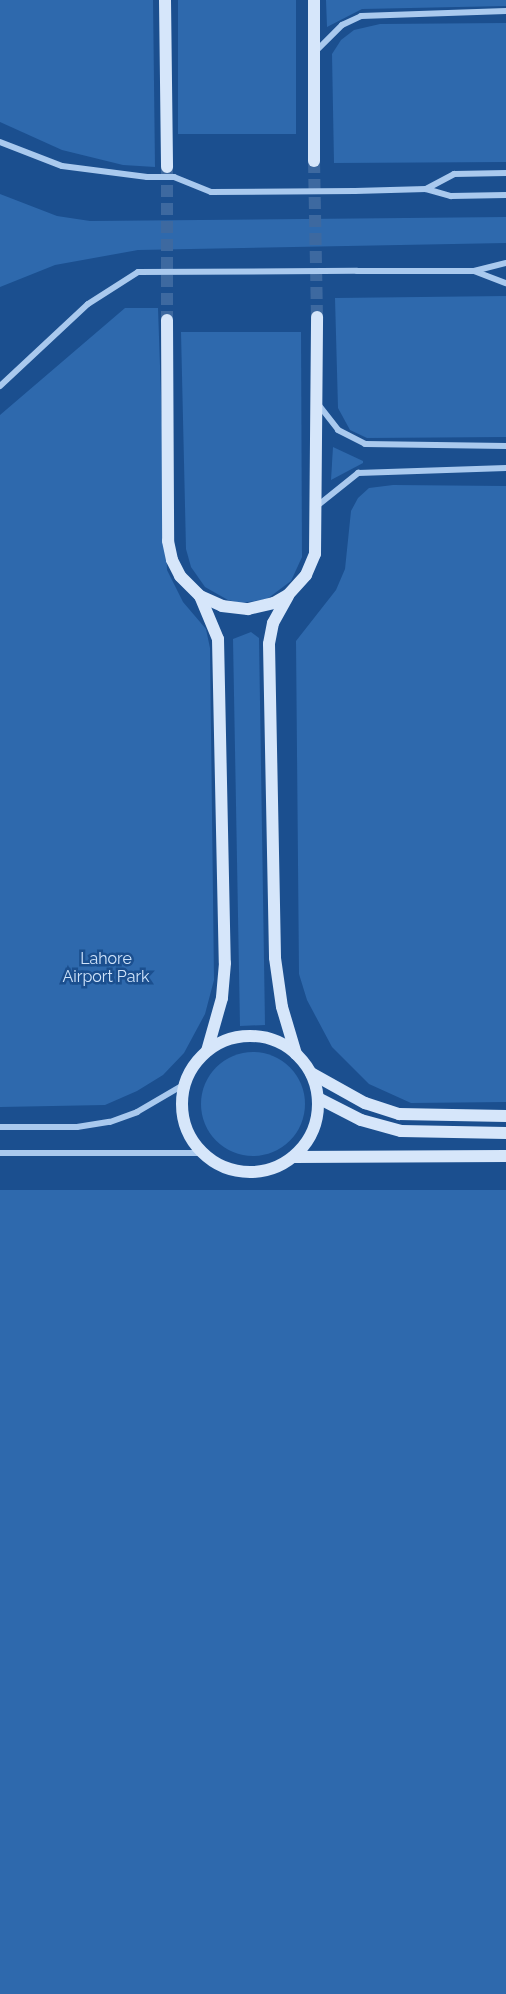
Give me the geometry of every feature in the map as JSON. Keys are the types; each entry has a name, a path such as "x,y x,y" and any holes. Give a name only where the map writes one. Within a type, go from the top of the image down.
{"street":[{"path":"165,0 166,167"},
{"path":"314,0 314,161"},
{"path":"315,52 342,25 361,16 506,11"},
{"path":"0,142 62,166 147,177 174,177 211,192 426,189 451,196 506,195"},
{"path":"426,189 454,174 506,173"},
{"path":"0,386 88,304 138,272 474,271 506,263"},
{"path":"474,271 506,283"},
{"path":"185,1084 183,1116 190,1136 202,1153 216,1163 247,1172 279,1166 292,1157 313,1131 318,1098 311,1073 296,1053 282,1007 275,958 269,644 273,623 288,595 306,575 315,554 318,506 317,317"},
{"path":"167,320 169,551 180,576 200,596 222,606 248,609 274,603 288,595"},
{"path":"317,403 338,430 365,444 506,446"},
{"path":"318,506 358,472 506,468"},
{"path":"0,1128 77,1127 110,1122 137,1112 185,1084 207,1051 222,998 225,963 218,639 200,596"},
{"path":"207,1051 224,1041 261,1037 296,1053"},
{"path":"311,1073 365,1103 399,1114 506,1116"},
{"path":"318,1098 361,1120 401,1131 506,1133"},
{"path":"0,1153 202,1153"},
{"path":"292,1157 506,1156"}],"green space":[{"path":"0,0 153,0 155,167 123,165 62,150 0,122"},
{"path":"178,0 296,0 296,134 178,134"},
{"path":"326,0 506,0 506,6 362,9 327,27"},
{"path":"506,23 506,162 334,163 332,54 341,40 354,30 380,24"},
{"path":"0,194 57,216 90,221 506,217 506,243 138,250 55,265 0,287"},
{"path":"506,296 506,437 367,438 350,430 338,408 335,298"},
{"name":"Lahore Airport Park","path":"125,308 158,308 167,570 183,602 206,629 210,648 214,980 205,1014 184,1053 163,1075 137,1091 105,1105 0,1107 0,415"},
{"path":"181,332 301,332 302,557 291,581 267,599 241,603 228,600 205,587 191,567 186,549"},
{"path":"333,447 363,461 363,463 331,480"},
{"path":"393,485 506,486 506,1102 411,1103 369,1084 332,1047 307,1000 299,974 296,641 336,590 345,569 351,511 358,498 369,488"},
{"path":"251,632 259,638 265,1025 240,1026 233,639"},
{"path":"253,1052 273,1056 290,1067 301,1084 305,1104 301,1124 290,1141 273,1152 253,1156 233,1152 216,1141 205,1124 201,1104 205,1084 216,1067 233,1056"},
{"path":"0,1190 506,1190 506,1994 0,1994"}],"tunnel":[{"path":"314,161 317,317"},
{"path":"167,167 167,320"}]}
